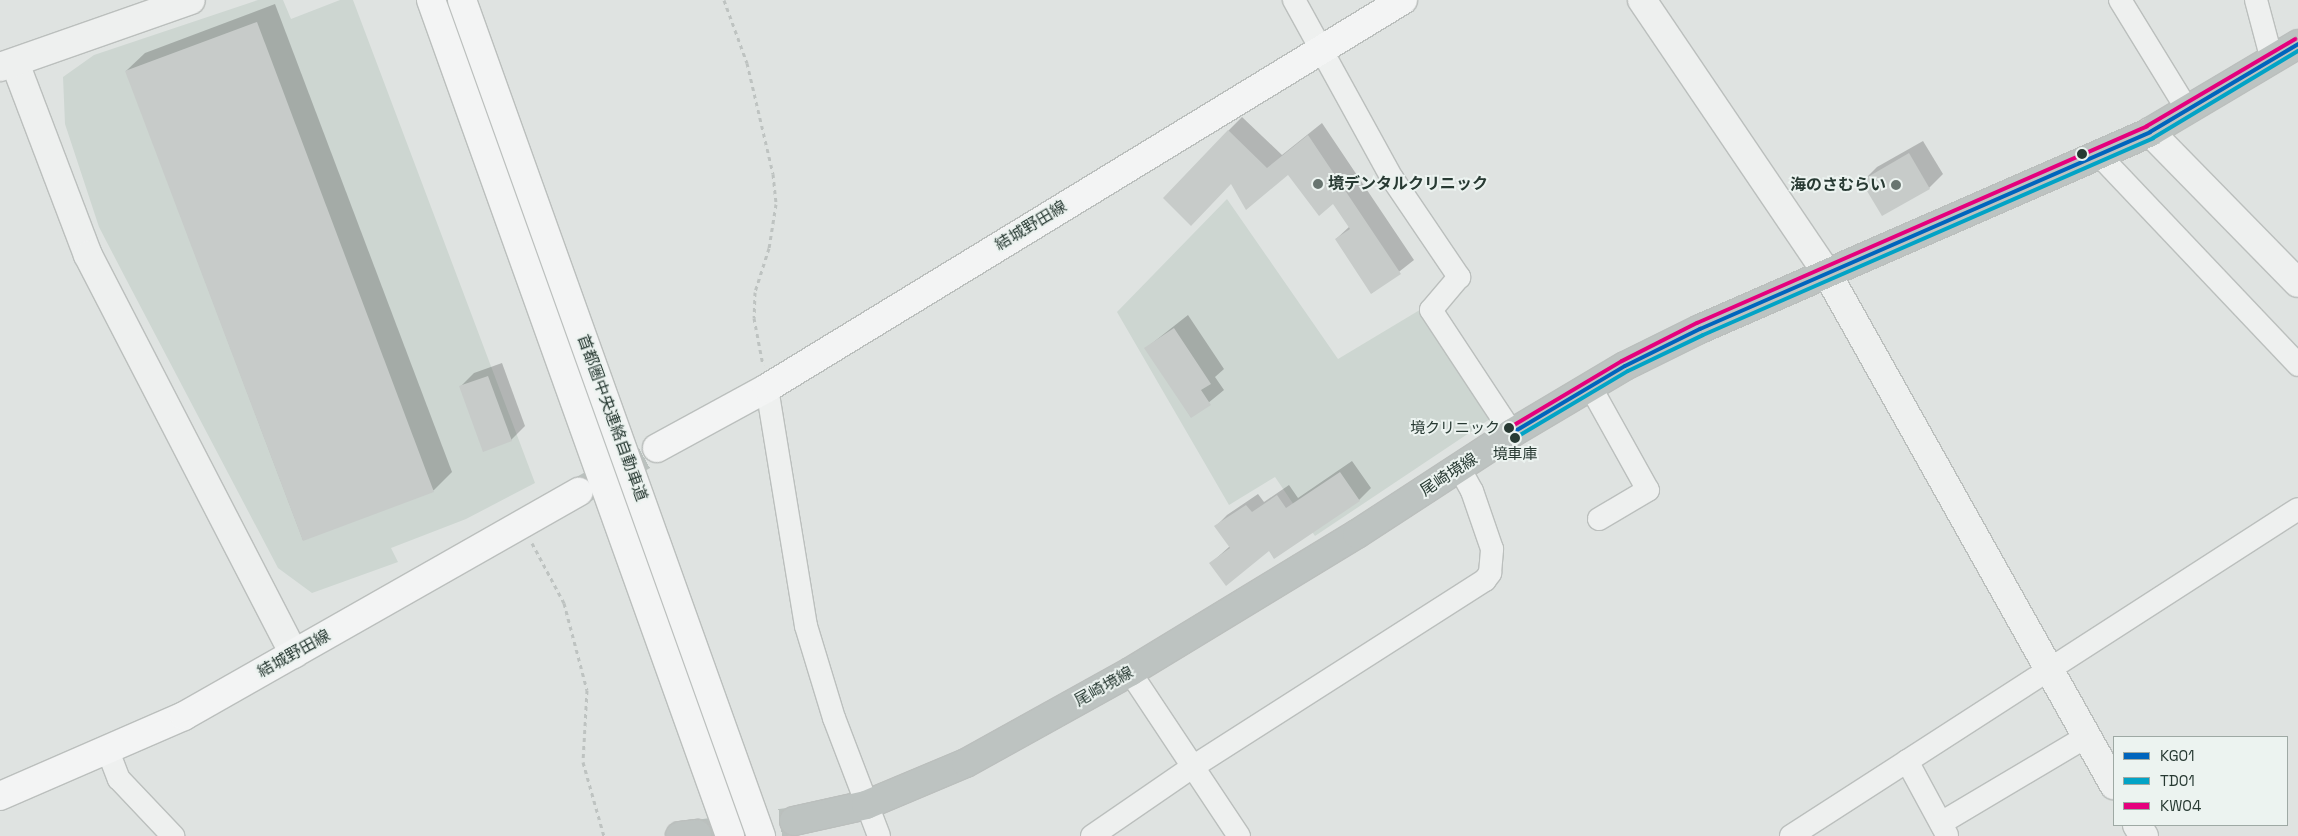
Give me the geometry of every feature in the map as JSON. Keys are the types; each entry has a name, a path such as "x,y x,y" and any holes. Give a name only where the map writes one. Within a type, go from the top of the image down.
{"main road":[{"name":"首都圏中央連絡自動車道","path":"431,0 730,836"},
{"name":"首都圏中央連絡自動車道","path":"462,0 761,836"},
{"name":"結城野田線","path":"657,448 767,388 1403,0"},
{"name":"尾崎境線","path":"794,821 866,805 966,763 1130,672 1590,386 1700,329 2100,156 2150,132 2298,44"},
{"name":"結城野田線","path":"0,796 184,716 579,492"}],"street":[{"path":"191,0 8,65 88,255 294,654"},
{"path":"1294,0 1392,178 1459,277 1431,310 1512,433"},
{"path":"1642,0 1828,275 2047,671 2113,783"},
{"path":"2120,0 2188,111"},
{"path":"2256,0 2272,60"},
{"path":"2150,132 2298,283"},
{"path":"2100,156 2298,366"},
{"path":"1590,386 1648,490 1599,519"},
{"path":"767,388 806,626 834,718 879,836"},
{"path":"1092,836 1191,768 1486,580 1490,573 1492,549 1472,491 1459,468"},
{"path":"1791,836 2298,509"},
{"path":"1130,672 1191,768 1239,836"},
{"path":"1907,761 1944,829 2086,736"},
{"path":"108,750 120,780 173,836"}],"path":[{"path":"724,0 747,63 773,174 776,204 769,248 755,292 754,318 767,388"},
{"path":"522,524 564,603 587,690 583,762 604,836"}],"shaded area":[{"path":"258,0 283,0 291,19 340,0 353,0 535,483 466,519 391,548 398,562 312,593 278,568 99,227 65,124 63,77 94,55"},
{"path":"1227,199 1338,359 1423,308 1493,417 1315,536 1275,477 1229,505 1117,312"}],"building":[{"path":"257,22 434,492 303,541 125,71"},
{"path":"1228,130 1267,168 1308,135 1401,274 1371,294 1335,239 1350,229 1333,204 1319,216 1288,175 1246,210 1231,184 1191,226 1163,198"},
{"name":"海のさむらい","path":"1909,153 1930,189 1882,216 1861,181"},
{"path":"1174,328 1211,384 1201,390 1211,405 1191,418 1144,348"},
{"path":"488,376 512,441 483,452 459,386"},
{"path":"1340,472 1360,501 1274,559 1269,551 1226,586 1209,563 1230,548 1214,526 1246,505 1252,512 1277,495 1286,508"}],"tunnel":[{"path":"582,490 657,448"},
{"path":"697,834 794,821"}],"transit line":[{"name":"KW04","path":"1509,428 1622,361 1697,323 2147,126 2295,39"},
{"name":"KG01","path":"1512,433 1625,366 1700,329 2150,132 2298,44"},
{"name":"TD01","path":"1515,438 1628,371 1703,335 2153,138 2298,51"}],"place":[{"name":"境デンタルクリニック","path":"1318,184"},
{"name":"海のさむらい","path":"1896,185"},
{"name":"境クリニック","path":"1509,428"},
{"name":"境車庫","path":"1515,438"}]}
